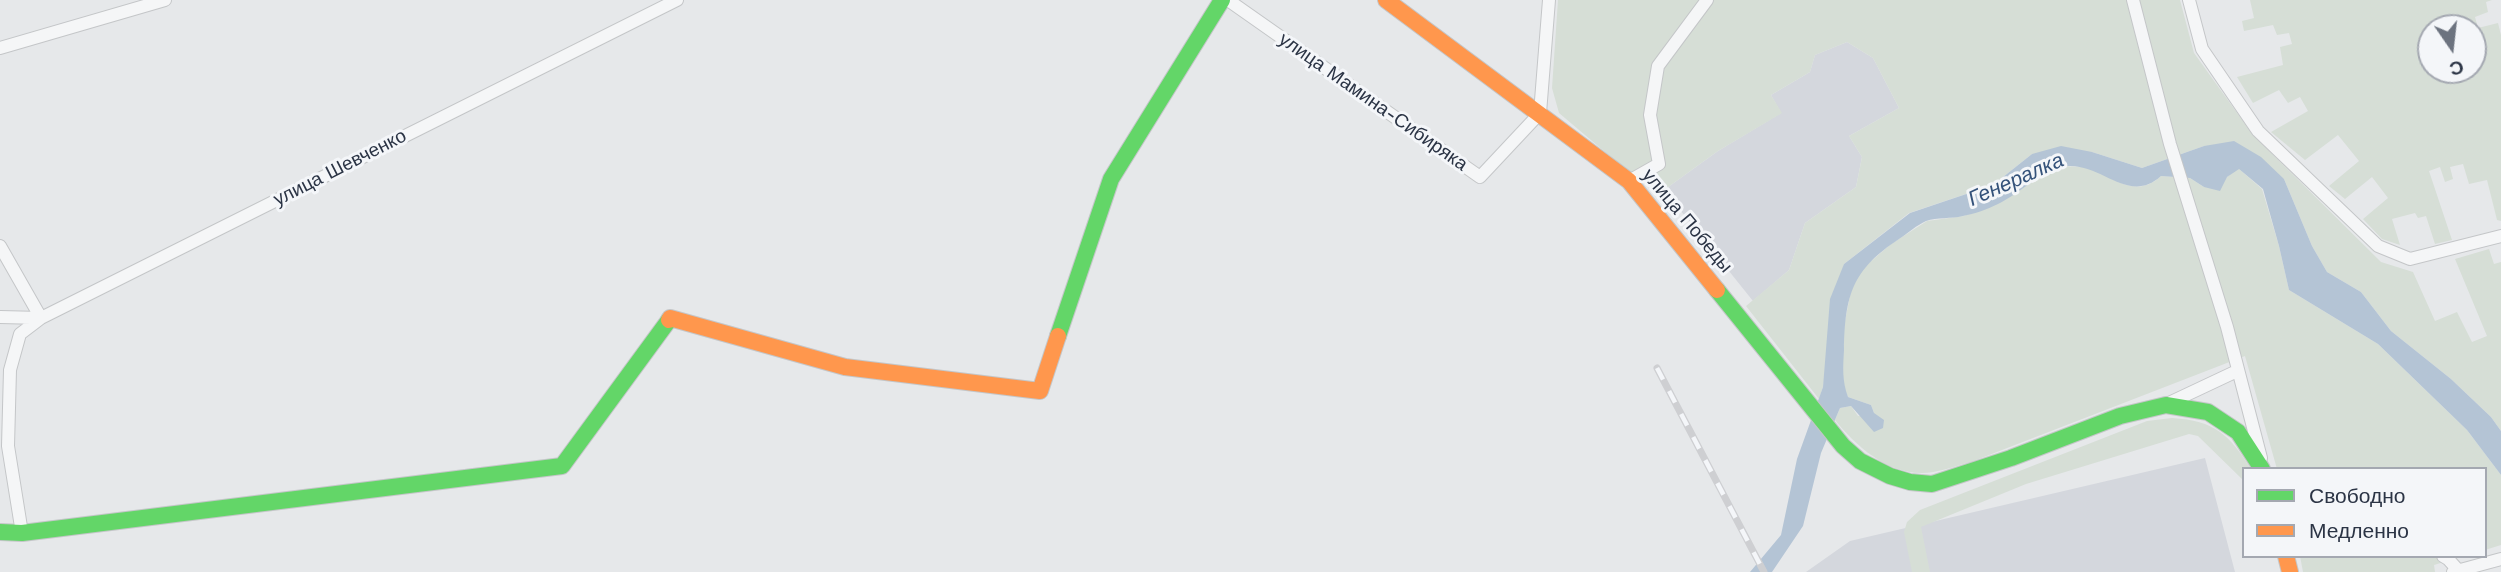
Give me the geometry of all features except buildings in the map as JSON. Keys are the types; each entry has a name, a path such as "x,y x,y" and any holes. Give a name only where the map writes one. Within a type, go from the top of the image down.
{"street":[{"path":"0,48 165,0"},
{"name":"улица Шевченко","path":"0,317 41,318 677,0"},
{"path":"0,532 22,533 562,466 670,318 845,367 1040,391 1111,179 1222,0"},
{"name":"улица Мамина-Сибиряка","path":"1228,0 1480,177 1540,113"},
{"name":"улица Победы","path":"1386,0 1629,181 1808,404 1843,446 1860,461 1890,476 1932,484 2011,458 2120,416 2166,405"},
{"path":"1540,113 1549,0"},
{"path":"1629,181 1659,164 1650,115 1658,66 1707,0"},
{"path":"2133,0 2183,190 2224,315 2262,467"},
{"path":"2189,0 2202,49 2258,131 2378,246 2410,259 2501,236"},
{"path":"0,246 41,318 20,334 10,370 8,446 22,533"},
{"path":"2166,405 2238,371"},
{"path":"2166,405 2208,412 2218,418 2238,432 2262,467"},
{"path":"2455,571 2501,559"}],"shaded area":[{"path":"1558,0 2180,0 2194,53 2253,135 2381,262 2413,272 2435,321 2457,312 2472,342 2487,336 2455,259 2489,249 2494,264 2501,262 2501,431 2491,417 2451,379 2391,331 2361,292 2327,272 2312,246 2284,179 2204,146 2142,168 2092,152 2032,154 1993,185 1909,213 1844,264 1819,399 1746,306 1789,270 1805,223 1856,187 1862,157 1849,136 1899,108 1873,58 1847,42 1815,55 1810,72 1771,95 1782,113 1718,151 1664,190 1637,179 1559,113 1552,88"},
{"path":"2250,0 2492,0 2486,2 2488,12 2483,14 2417,14 2417,84 2487,84 2487,26 2498,23 2501,35 2501,221 2497,220 2487,180 2469,184 2463,164 2450,167 2453,179 2445,182 2440,167 2429,171 2452,240 2435,244 2426,216 2418,218 2415,213 2392,219 2400,245 2382,239 2363,219 2388,198 2372,177 2345,199 2329,186 2359,161 2338,135 2305,160 2271,132 2308,111 2300,97 2288,103 2279,90 2253,103 2237,77 2283,65 2280,47 2292,44 2289,33 2277,35 2273,25 2244,31 2242,21 2254,18"},
{"path":"1847,42 1873,58 1899,108 1849,136 1862,157 1856,187 1805,223 1789,270 1753,301 1664,190 1718,151 1781,113 1771,95 1810,72 1815,55"},
{"path":"2065,166 2088,168 2133,186 2151,183 2161,176 2190,178 2204,187 2227,177 2238,168 2262,189 2289,290 2378,344 2467,430 2501,475 2501,545 2487,549 2487,467 2276,467 2245,356 1971,462 1919,473 1904,471 1878,460 1835,420 1840,408 1851,406 1858,416 1874,413 1871,405 1848,397 1842,383 1844,326 1852,285 1862,269 1891,244 1927,221 1964,216"},
{"path":"2172,418 2210,426 2228,438 2250,467 2242,467 2242,479 2198,436 2189,434 2026,484 1921,527 1930,572 1912,572 1904,532 1907,522 1920,510 2147,421"},
{"path":"2205,458 2235,572 1806,572 1850,541"},
{"path":"2300,558 2457,558 2434,565 2435,572 2303,572"}],"water":[{"name":"Генералка","path":"2234,141 2261,157 2284,179 2312,246 2327,272 2361,292 2391,331 2451,379 2491,417 2501,431 2501,475 2467,430 2378,344 2289,290 2263,189 2239,169 2227,177 2220,191 2204,187 2190,178 2161,176 2149,184 2127,185 2081,167 2068,166 2050,171 2006,200 1985,209 1967,215 1926,221 1883,250 1861,273 1849,299 1846,314 1844,380 1848,397 1871,405 1874,413 1884,420 1883,428 1874,432 1851,406 1840,408 1821,453 1803,526 1772,572 1750,572 1781,535 1797,459 1823,387 1830,299 1844,264 1910,213 1993,185 2032,154 2061,146 2092,152 2142,168 2204,146"}],"railway":[{"path":"1657,368 1764,572"}],"traffic: fast":[{"path":"1058,336 1111,179 1222,0"},
{"path":"1717,290 1843,446 1860,461 1890,476 1910,482 1932,484 2011,458 2120,416 2166,405 2208,412 2238,432 2261,467"},
{"path":"0,532 22,533 562,466 669,320"}],"traffic: slow":[{"path":"1386,0 1629,181 1717,290"},
{"path":"669,320 670,318 845,367 1040,391 1058,336"},
{"path":"2286,558 2290,572"}]}
